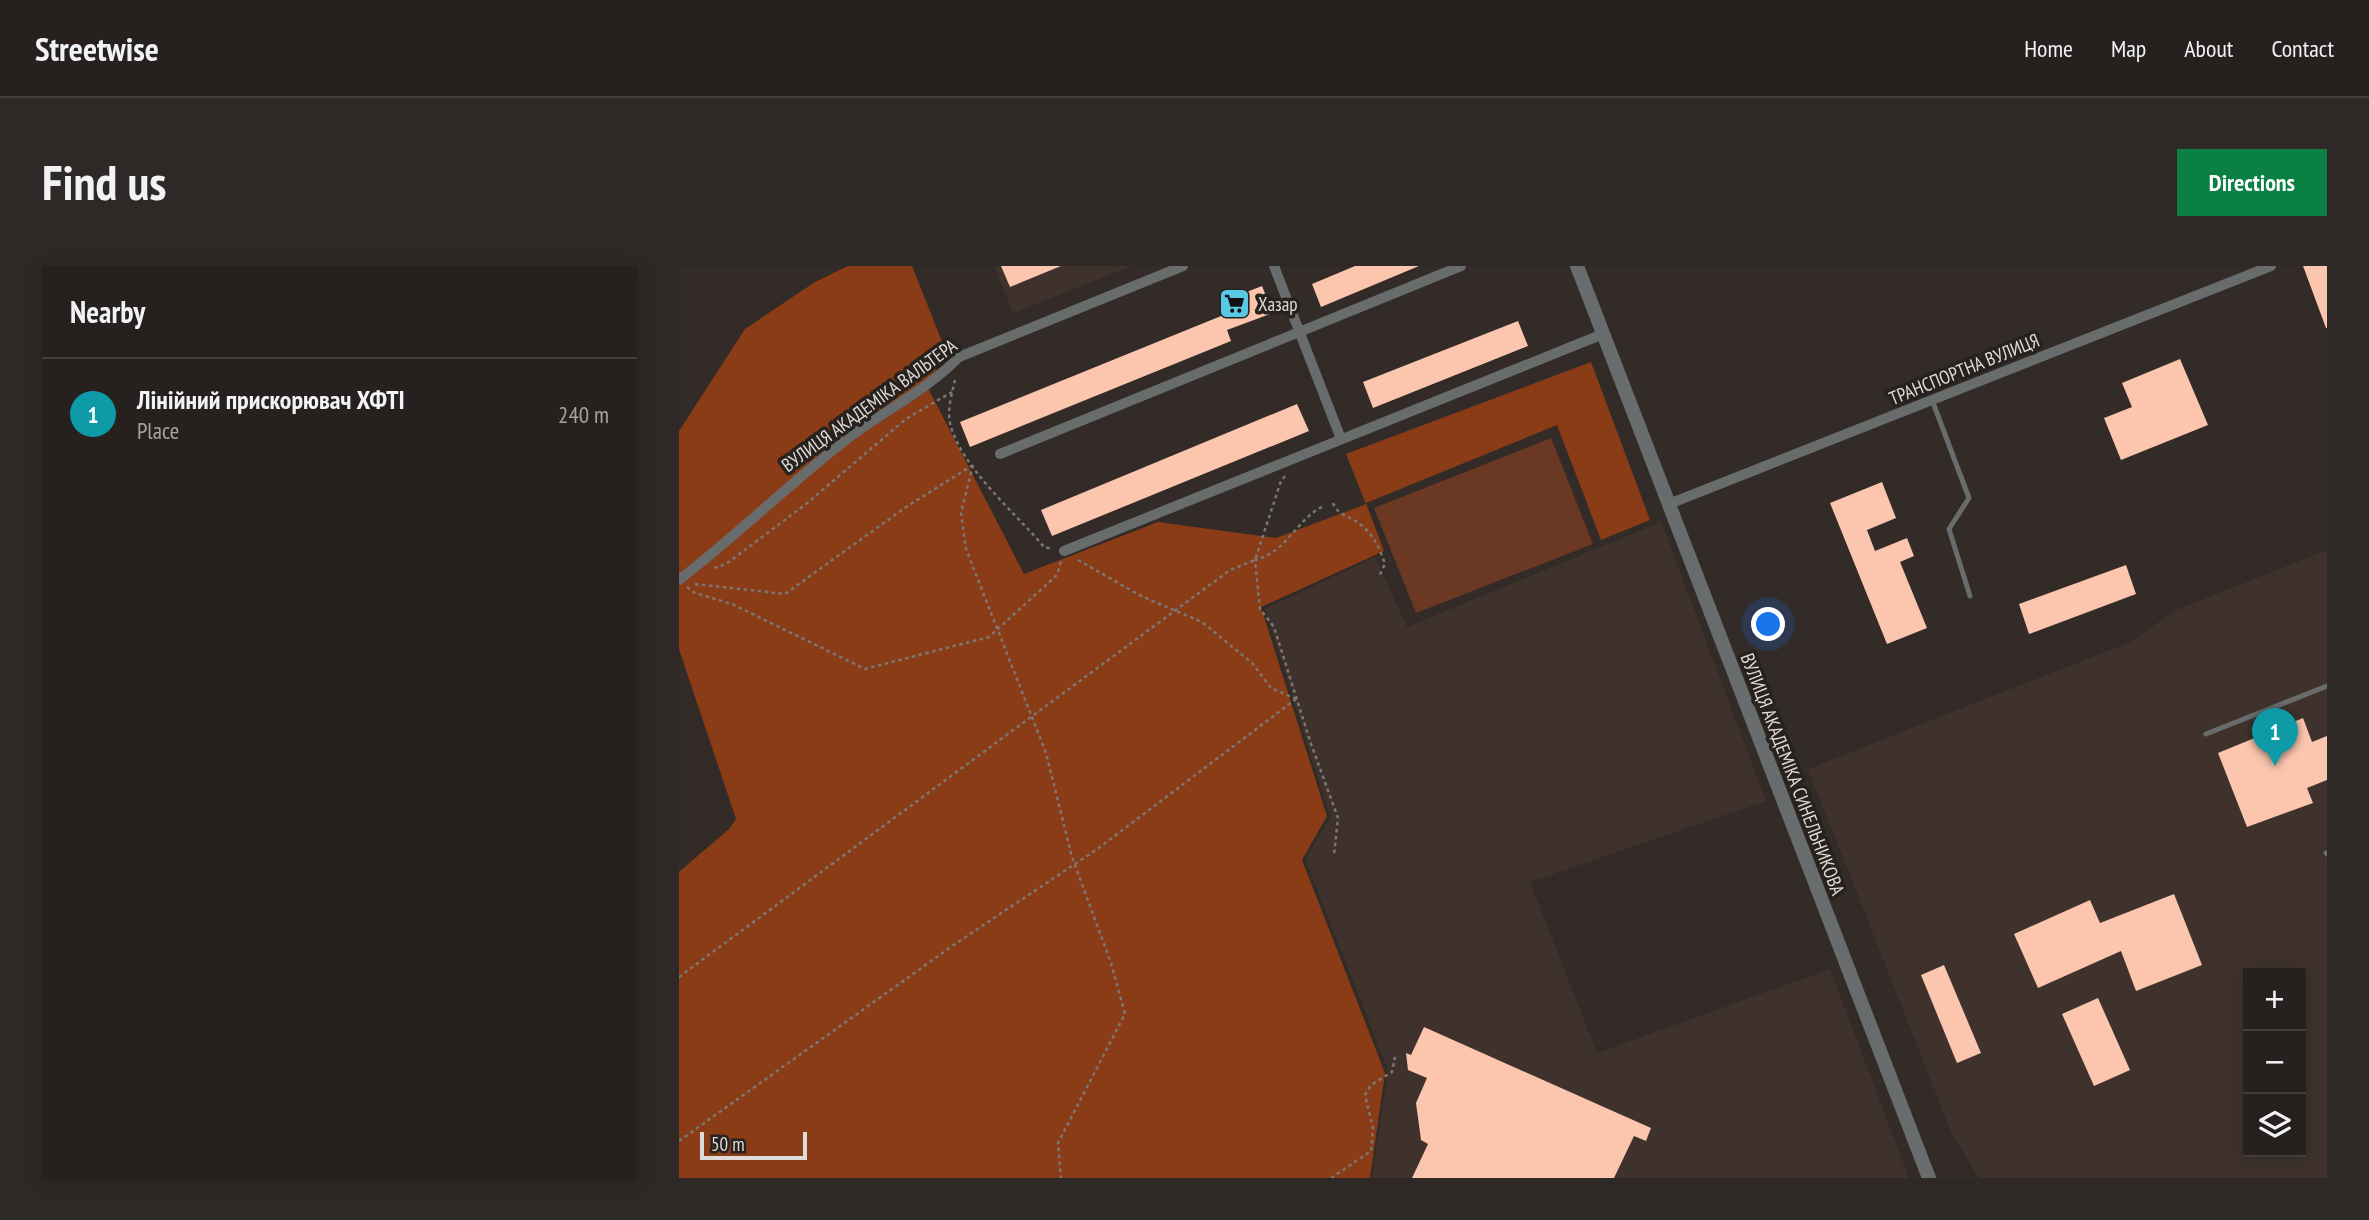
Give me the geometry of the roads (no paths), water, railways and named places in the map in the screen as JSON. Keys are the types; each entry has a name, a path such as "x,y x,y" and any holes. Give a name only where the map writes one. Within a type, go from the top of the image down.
{"street":[{"name":"ВУЛИЦЯ АКАДЕМІКА ВАЛЬТЕРА","path":"679,581 719,549 786,487 874,418 944,373 959,357 1183,266"},
{"path":"1274,266 1341,439"},
{"path":"1000,454 1461,266"},
{"name":"ВУЛИЦЯ АКАДЕМІКА СИНЕЛЬНИКОВА","path":"1577,266 1929,1178"},
{"name":"ТРАНСПОРТНА ВУЛИЦЯ","path":"1669,504 2271,266"},
{"path":"1064,551 1603,334"}],"lane":[{"path":"1932,400 1969,498 1949,528 1970,596"},
{"path":"2206,734 2327,686"}],"place":[{"name":"Хазар","path":"1235,304"},
{"name":"Лінійний прискорювач ХФТІ","path":"2275,766"}]}
